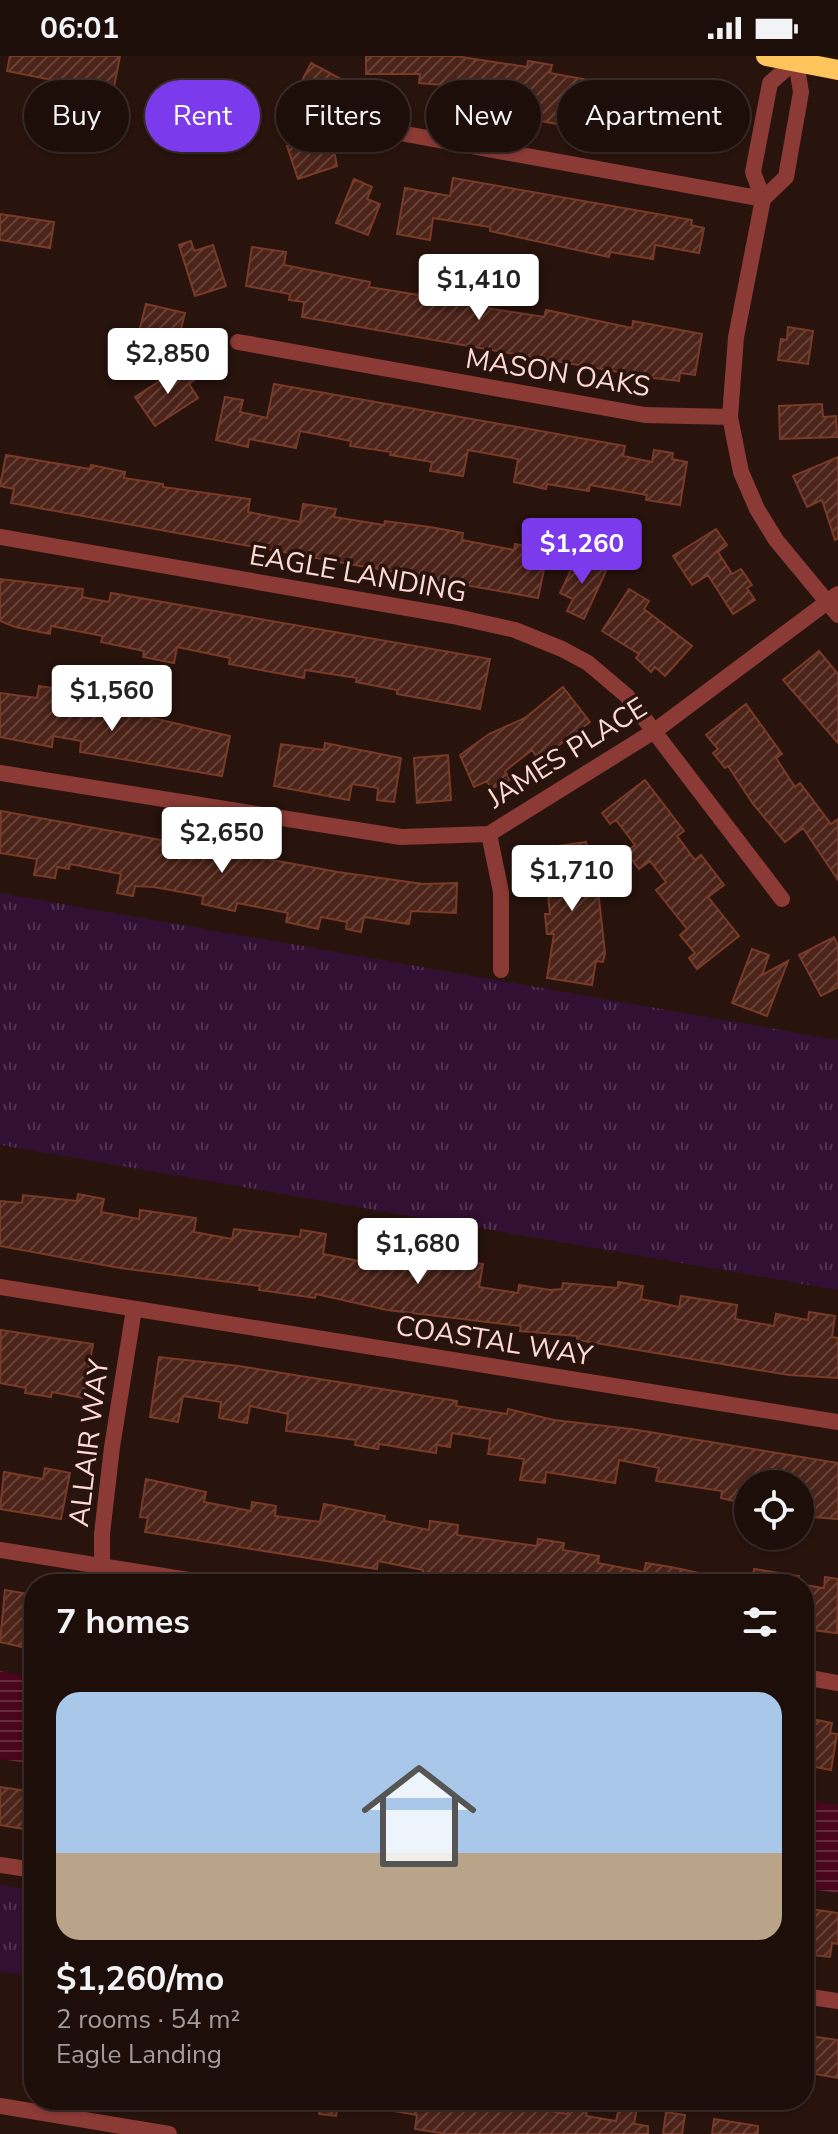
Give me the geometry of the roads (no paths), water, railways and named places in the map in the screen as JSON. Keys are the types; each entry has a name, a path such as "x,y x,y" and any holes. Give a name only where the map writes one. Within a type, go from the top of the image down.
{"main road":[{"path":"766,56 795,59 838,70"}],"street":[{"path":"795,59 770,83 753,172 763,199 736,337 730,383 730,417 741,472 757,509 776,540 832,597 838,615"},
{"path":"763,199 786,177 801,92 795,59"},
{"path":"410,135 763,199"},
{"name":"MASON OAKS","path":"238,342 645,415 730,417"},
{"name":"EAGLE LANDING","path":"0,537 515,630 588,663 627,696 656,730 782,899"},
{"name":"JAMES PLACE","path":"0,773 401,837 489,834 656,730 832,597"},
{"path":"489,834 501,892 501,970"},
{"name":"COASTAL WAY","path":"0,1287 838,1422"},
{"name":"ALLAIR WAY","path":"103,1574 102,1534 112,1447 134,1309"},
{"path":"0,1550 152,1574"},
{"path":"814,1679 838,1683"},
{"path":"0,1865 24,1869"},
{"path":"814,1997 838,2001"},
{"path":"0,2106 24,2110"},
{"path":"24,2110 169,2134"}]}
